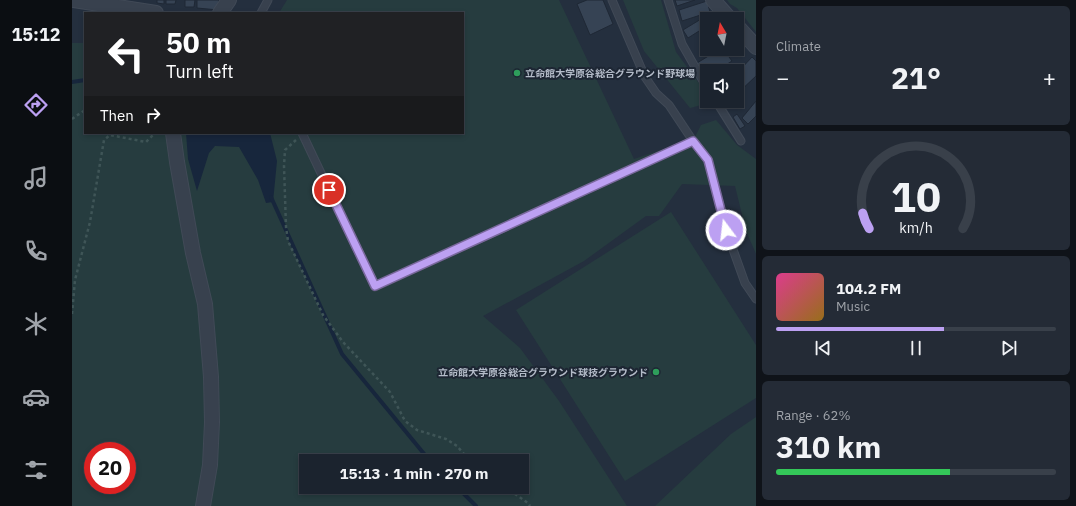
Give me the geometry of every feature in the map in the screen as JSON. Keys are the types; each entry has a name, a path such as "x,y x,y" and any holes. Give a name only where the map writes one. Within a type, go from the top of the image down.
{"street":[{"path":"221,12 229,0"},
{"path":"713,0 724,12"},
{"path":"84,1 150,12"},
{"path":"744,34 756,47"},
{"path":"173,134 193,253 205,304 210,362 212,422 210,465 202,506"}],"lane":[{"path":"262,12 268,0"},
{"path":"612,0 645,77 656,93 669,105 693,141 708,160 726,230 745,283 756,299"},
{"path":"668,0 682,44 700,76"},
{"path":"720,108 741,141"},
{"path":"302,134 375,286 693,141"}],"path":[{"path":"72,119 84,111"},
{"path":"72,314 75,280 90,222 104,140 110,135 146,142 154,134"},
{"path":"302,134 285,150 284,166 286,227 288,241 323,315 344,342 390,392 405,421 417,430 446,439 456,446 463,454"},
{"path":"515,494 530,506"}],"green space":[{"path":"287,0 559,0 634,159 694,139 701,125 716,120 737,145 756,159 756,254 746,231 735,186 682,184 659,216 646,216 584,261 483,316 520,348 559,401 627,506 72,506 72,43 84,43 84,134 464,134 464,12 280,12"},
{"path":"623,0 661,0 676,52 700,85 700,105 690,108 644,51"},
{"path":"727,0 756,0 756,32 744,17 744,12 740,12"},
{"name":"立命館大学原谷総合グラウンド球技グラウンド","path":"671,212 756,345 756,398 625,481 516,310"},
{"path":"756,417 756,506 655,506 731,434"}],"water":[{"path":"186,134 270,134 277,161 273,202 266,203 258,180 239,147 215,146 209,153 197,191 188,159"}],"building":[{"path":"157,0 164,0 164,4 157,3"},
{"path":"166,0 176,0 175,4 166,4"},
{"path":"185,0 195,0 194,7 185,7"},
{"path":"197,0 219,0 218,10 197,8"},
{"path":"587,0 603,0 613,24 590,35 577,4"},
{"path":"675,0 695,0 677,6"},
{"path":"707,1 710,12 700,12 700,15 682,21 679,10"},
{"path":"700,20 700,30 688,38 683,30"},
{"path":"708,56 731,56 729,57 732,61 727,64 700,64 700,67 697,63"},
{"path":"752,57 756,61 756,76 744,87 744,66"},
{"path":"756,101 756,116 748,124 742,118"},
{"path":"737,114 745,126 740,129 733,117"}],"waterway":[{"path":"72,82 84,80"},
{"path":"271,197 342,354 424,454"},
{"path":"464,494 476,506"}],"place":[{"name":"立命館大学原谷総合グラウンド野球場","path":"517,73"},
{"name":"立命館大学原谷総合グラウンド球技グラウンド","path":"656,372"}],"route":[{"path":"329,190 375,286 693,141 708,160 726,230"}]}
